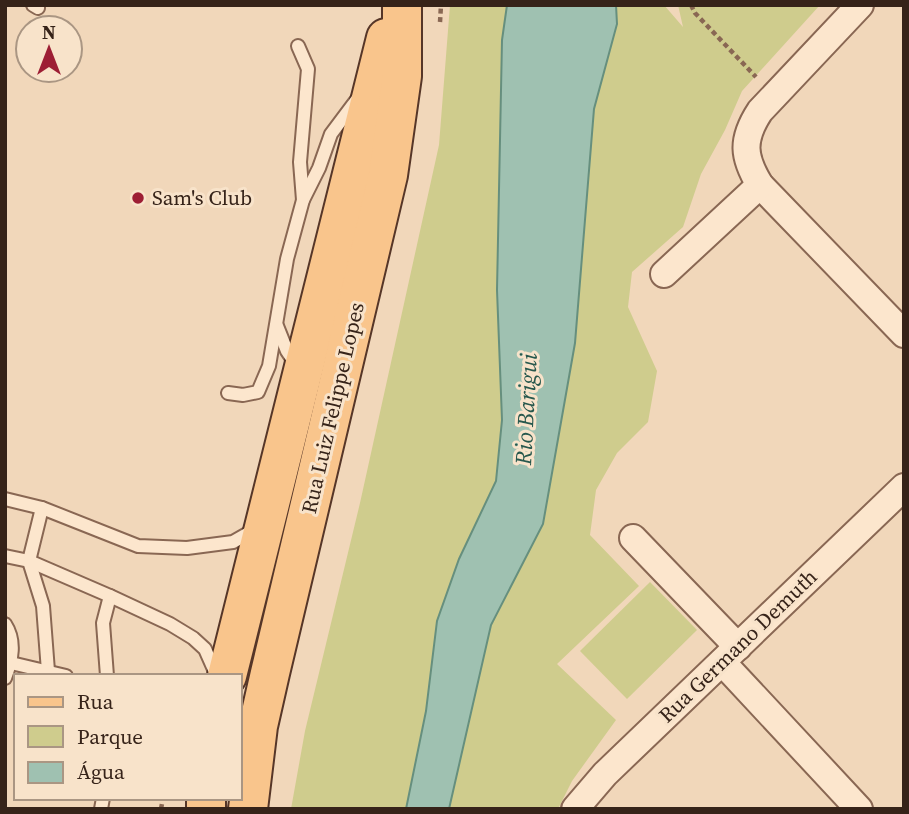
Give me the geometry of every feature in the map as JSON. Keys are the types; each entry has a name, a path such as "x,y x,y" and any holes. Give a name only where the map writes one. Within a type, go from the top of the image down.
{"main road":[{"path":"227,674 393,5"},
{"name":"Rua Luiz Felippe Lopes","path":"248,809 258,726 388,175 402,76 402,5"}],"street":[{"path":"860,5 760,111 749,127 745,148 751,169 760,185 904,334"},
{"path":"664,274 760,185"},
{"name":"Rua Germano Demuth","path":"575,809 605,774 904,487"},
{"path":"633,538 859,809"}],"lane":[{"path":"299,46 308,69 300,162 303,201"},
{"path":"228,393 243,395 258,392 269,366 287,259 303,201 331,134 377,77"},
{"path":"277,326 287,351 301,373"},
{"path":"5,499 42,508 138,546 187,548 233,542 264,525"},
{"path":"42,508 29,561 43,606 48,671"},
{"path":"5,556 29,561 110,596 193,638 205,649 216,674"},
{"path":"107,674 103,623 110,596"},
{"path":"5,624 11,634 11,663 5,678"},
{"path":"11,663 59,674"}],"path":[{"path":"691,5 695,13 756,77"}],"green space":[{"path":"450,5 507,5 502,40 497,290 502,420 496,481 459,559 437,621 426,711 406,809 291,809 305,731 360,503 439,145"},
{"path":"616,5 664,5 683,27 678,5 820,5 742,91 701,174 683,227 632,272 628,307 657,371 648,422 617,453 596,490 590,535 639,586 557,664 616,720 572,781 558,809 449,809 491,625 543,524 594,109 617,24"},
{"path":"650,582 697,630 627,699 580,651"}],"water":[{"name":"Rio Barigui","path":"507,5 616,5 617,24 594,109 575,343 543,524 491,625 449,809 406,809 426,711 437,621 459,559 496,481 502,420 497,290 502,40"}],"place":[{"name":"Sam's Club","path":"138,198"}]}
